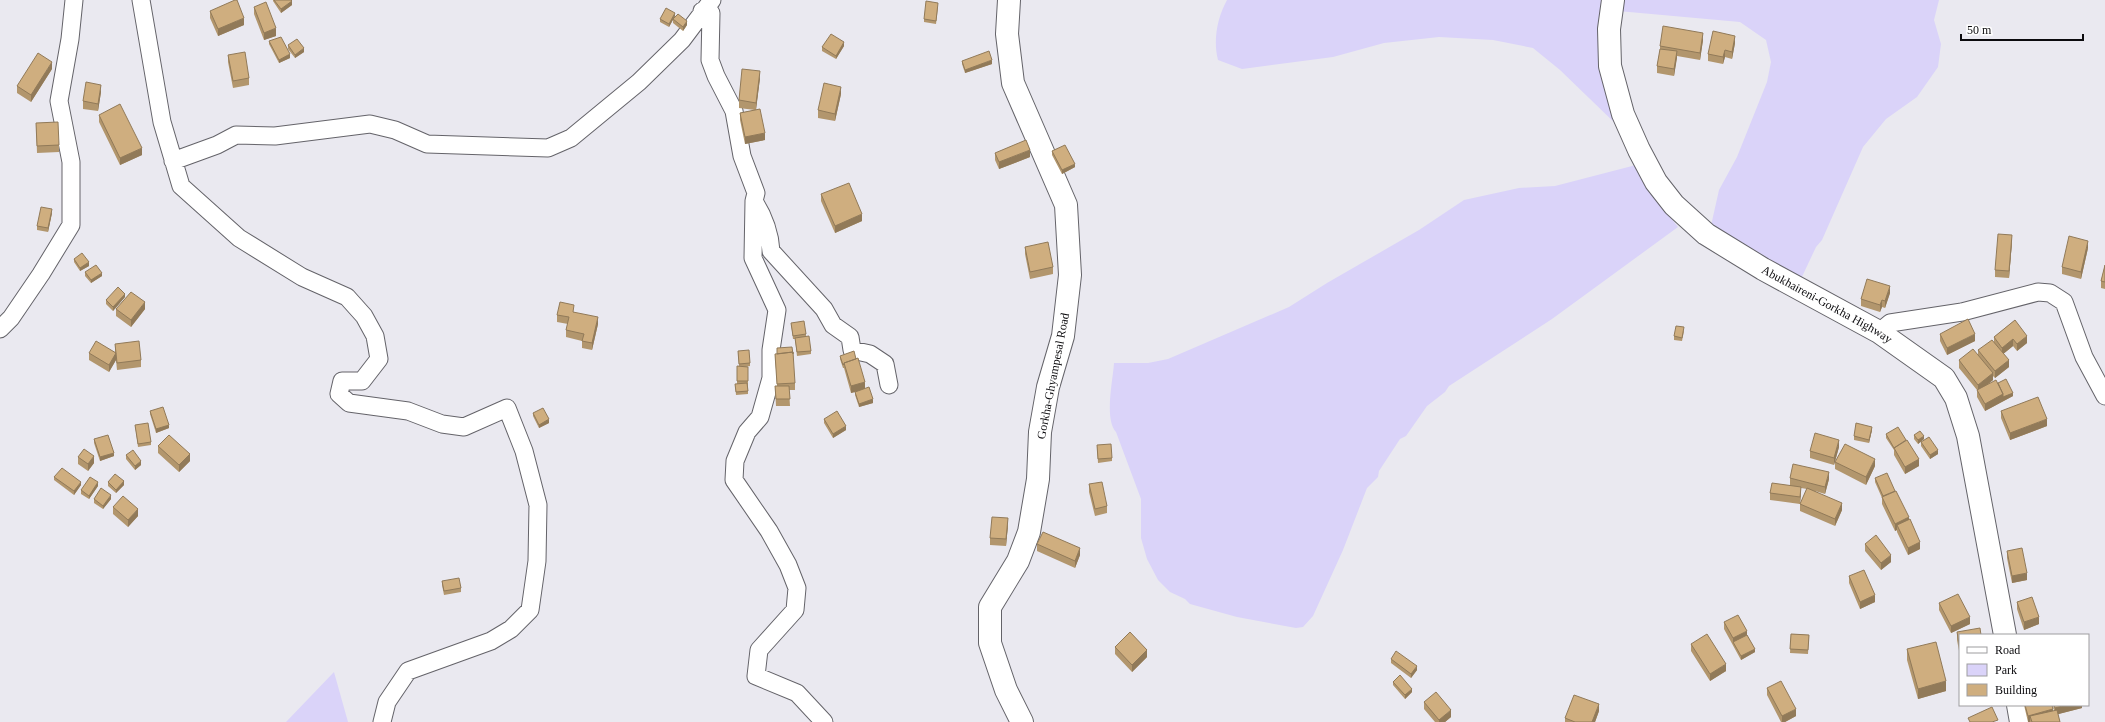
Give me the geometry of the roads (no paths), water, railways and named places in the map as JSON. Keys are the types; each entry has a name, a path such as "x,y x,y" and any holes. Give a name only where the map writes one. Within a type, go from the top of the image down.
{"main road":[{"name":"Gorkha-Ghyampesal Road","path":"1009,0 1007,34 1013,83 1066,205 1070,275 1063,336 1048,388 1040,432 1038,479 1029,532 1018,561 990,607 990,643 1006,690 1022,722"},
{"name":"Abukhaireni-Gorkha Highway","path":"1613,0 1609,29 1610,66 1623,114 1639,150 1656,182 1674,205 1706,234 1763,269 1879,332 1944,378 1956,398 1968,436 2005,634"},
{"path":"2018,706 2021,722"}],"street":[{"path":"0,329 11,318 41,274 71,225 71,162 59,102 70,38 74,0"},
{"path":"141,0 162,122 181,186 239,238 302,277 347,297 364,316 375,336 379,359 362,381 342,381 339,394 349,403 408,410 442,424 464,427 507,408 524,451 538,505 537,561 530,610 511,629 491,641 408,671 387,702 382,722"},
{"path":"173,161 217,145 236,134 275,136 370,124 395,130 427,144 548,148 571,138 639,82 682,40 707,6 711,13 710,60 716,76 734,111 742,156 756,193 754,201 753,258 778,310 771,350 771,378 760,417 747,432 735,461 734,480 769,531 788,565 797,588 795,610 759,650 756,676 797,693 824,722"},
{"path":"754,201 763,216 770,238 771,251 824,309 833,324 850,337 852,350 870,354 885,364 889,385"},
{"path":"1879,332 1890,323 1962,312 2038,292 2050,293 2064,302 2084,357 2105,396"}]}
